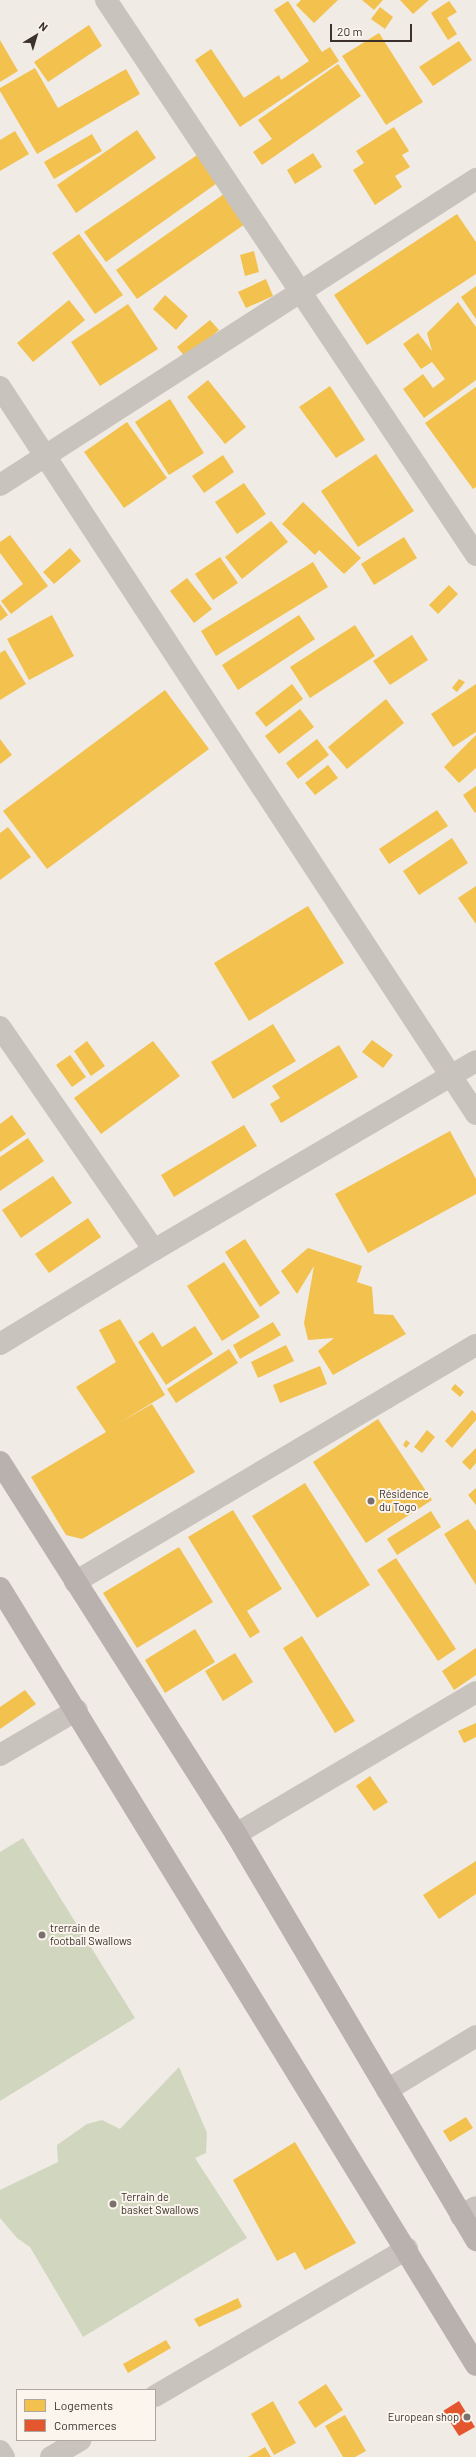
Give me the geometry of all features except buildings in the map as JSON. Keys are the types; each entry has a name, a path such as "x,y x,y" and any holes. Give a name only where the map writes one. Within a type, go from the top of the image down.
{"main road":[{"path":"0,1462 74,1582 236,1834 387,2090 468,2212 476,2240"},
{"path":"0,1588 77,1710 476,2365"}],"street":[{"path":"106,0 476,555"},
{"path":"0,485 44,454 476,179"},
{"path":"0,387 476,1114"},
{"path":"0,1027 154,1250"},
{"path":"0,1344 154,1250 476,1061"},
{"path":"74,1582 476,1345"},
{"path":"236,1834 476,1692"},
{"path":"0,1755 77,1710"},
{"path":"387,2090 476,2036"},
{"path":"156,2395 406,2249"},
{"path":"51,2457 78,2441"},
{"path":"0,2451 4,2457"}],"green space":[{"name":"trerrain de football Swallows","path":"23,1838 135,2018 0,2101 0,1852"},
{"name":"Terrain de basket Swallows","path":"179,2067 207,2133 206,2153 195,2158 247,2238 83,2337 30,2247 17,2238 0,2218 0,2190 58,2162 57,2145 87,2124 102,2120 120,2129"}],"place":[{"name":"Résidence du Togo","path":"371,1501"},
{"name":"trerrain de football Swallows","path":"42,1935"},
{"name":"Terrain de basket Swallows","path":"113,2204"},
{"name":"European shop","path":"467,2417"}]}
